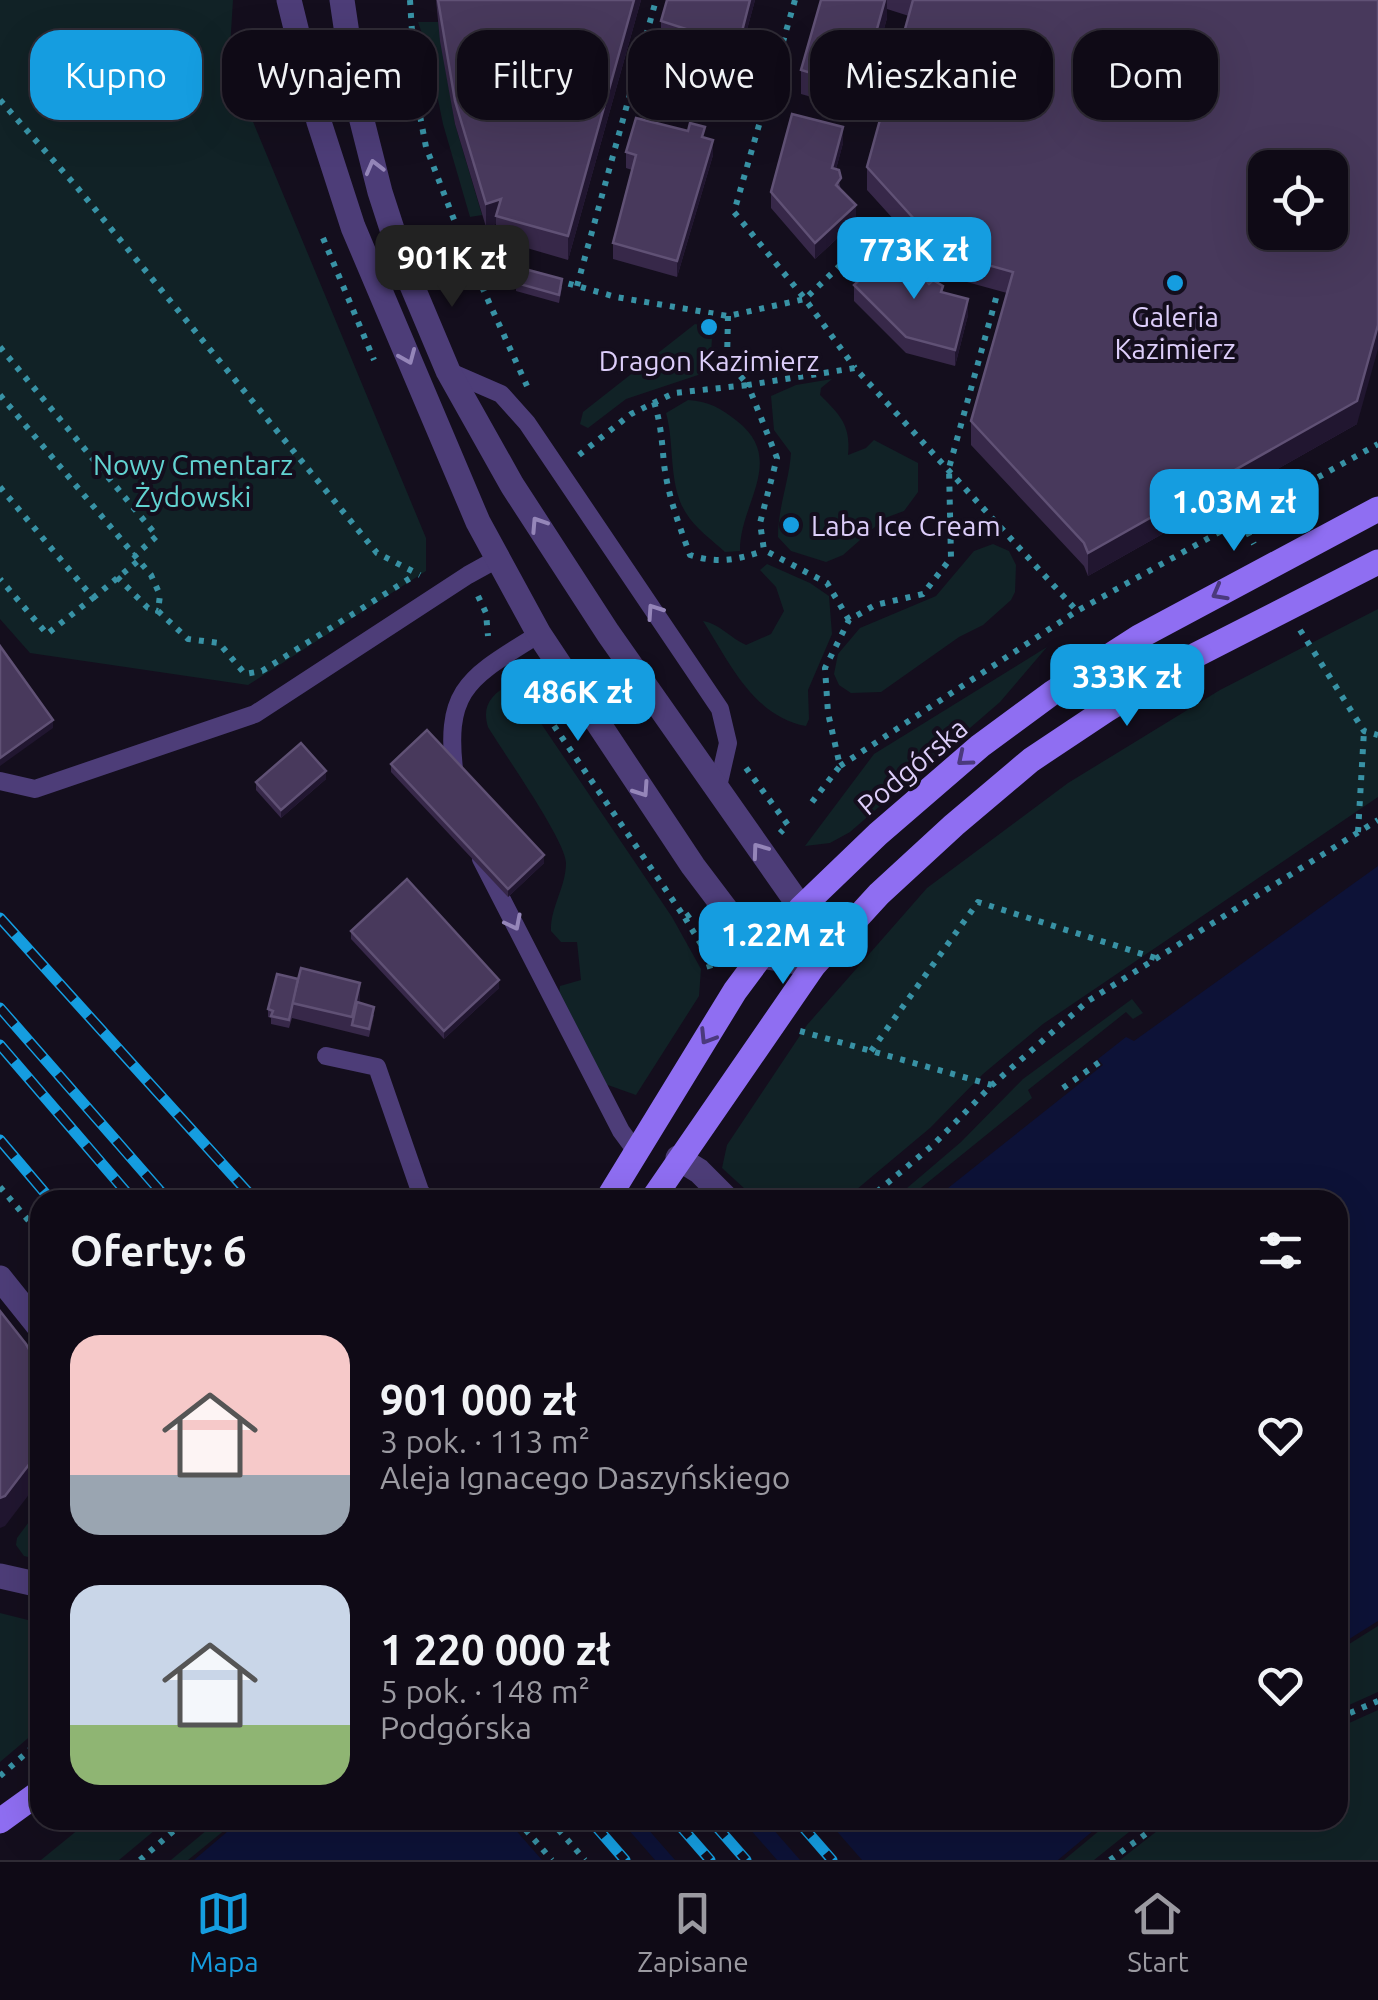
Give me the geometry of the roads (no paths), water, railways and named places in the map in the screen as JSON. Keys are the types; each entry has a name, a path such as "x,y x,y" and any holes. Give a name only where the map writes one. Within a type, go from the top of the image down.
{"street":[{"path":"288,0 319,122 353,227 497,560 538,634 703,880 761,956 814,965"},
{"path":"342,0 358,102 380,192 405,268 448,371 512,485 608,633 801,908 814,965"},
{"name":"Podgórska","path":"613,1190 735,991 761,956 801,908 926,791 1052,693 1139,637 1378,509"},
{"path":"658,1190 814,965 917,857 1032,760 1196,655 1378,562"},
{"path":"678,1158 699,1170 718,1190"},
{"path":"0,1278 30,1316"},
{"path":"0,1576 30,1583"},
{"path":"0,1821 30,1799"}],"lane":[{"path":"448,371 501,394 528,423 720,709 728,743 717,791"},
{"path":"0,781 35,788 254,714 497,560"},
{"path":"462,802 450,739 453,712 472,680 538,634"},
{"path":"472,836 621,1131 635,1150"},
{"path":"326,1056 377,1066 419,1190"}],"railway":[{"path":"0,918 246,1190"},
{"path":"0,1008 159,1190"},
{"path":"0,1045 124,1190"},
{"path":"0,1140 42,1190"},
{"path":"599,1830 625,1860"},
{"path":"684,1830 710,1860"},
{"path":"720,1830 746,1860"},
{"path":"806,1830 832,1860"}],"place":[{"name":"Galeria Kazimierz","path":"1175,283"},
{"name":"Dragon Kazimierz","path":"709,327"},
{"name":"Laba Ice Cream","path":"791,525"}],"park label":[{"name":"Nowy Cmentarz Żydowski","path":"193,480"}]}
